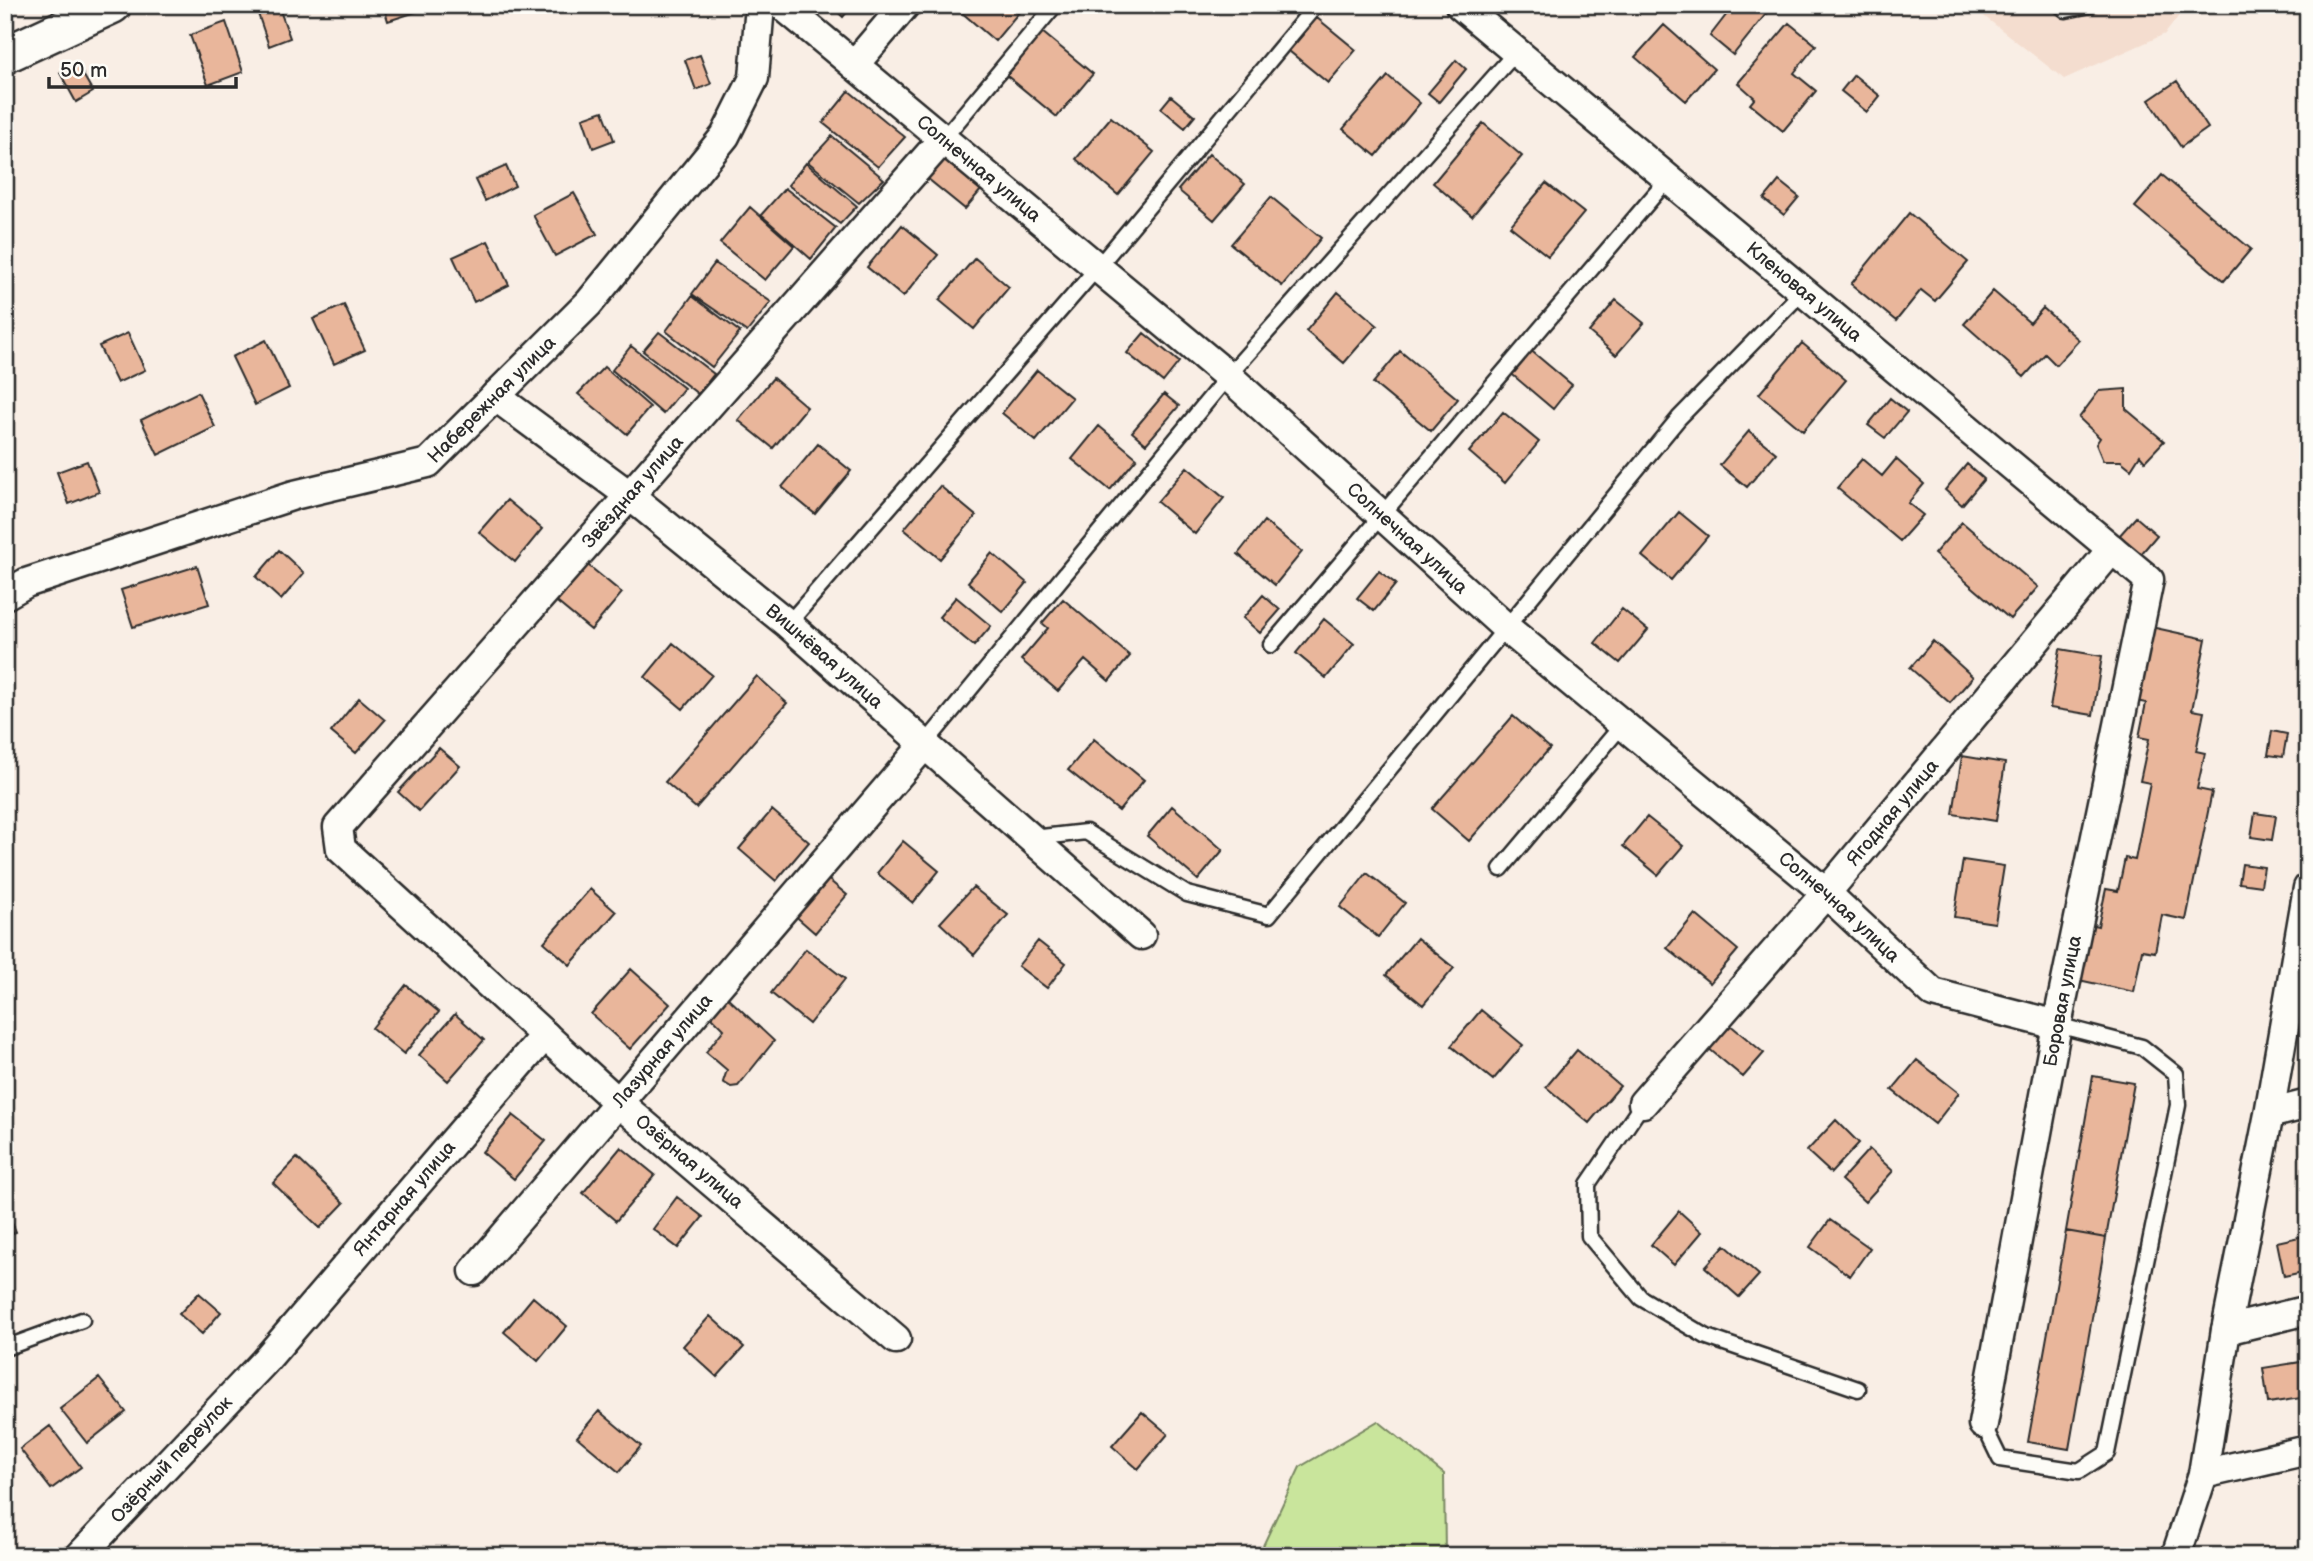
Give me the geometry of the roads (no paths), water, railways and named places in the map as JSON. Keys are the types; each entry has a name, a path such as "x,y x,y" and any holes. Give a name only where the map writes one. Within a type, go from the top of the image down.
{"street":[{"path":"5,55 113,5"},
{"name":"Набережная улица","path":"5,595 26,583 295,495 428,463 589,303 725,136 754,78 760,5"},
{"name":"Солнечная улица","path":"782,5 1228,376 1504,626 1826,893 1933,993 2057,1025"},
{"path":"854,65 905,5"},
{"name":"Кленовая улица","path":"1460,5 2149,580"},
{"name":"Звёздная улица","path":"341,849 338,827 943,139"},
{"name":"Вишнёвая улица","path":"495,396 629,495 788,624 1141,934"},
{"name":"Ягодная улица","path":"1643,1103 1826,893 2112,549"},
{"name":"Боровая улица","path":"1983,1424 2057,1025 2149,580"},
{"name":"Лазурная улица","path":"341,849 619,1103 925,744"},
{"path":"2176,1556 2203,1474 2226,1330 2269,1114 2307,896"},
{"name":"Янтарная улица","path":"264,1362 545,1035"},
{"name":"Озёрная улица","path":"474,1271 619,1103 896,1339"},
{"path":"2269,1114 2308,1104"},
{"path":"2226,1330 2308,1310"},
{"name":"Озёрный переулок","path":"80,1556 264,1362"},
{"path":"2203,1474 2308,1450"}],"lane":[{"path":"943,139 1055,5"},
{"path":"788,624 1098,267 1316,5"},
{"path":"2060,5 2066,10 2090,5"},
{"path":"925,744 1228,376 1516,52"},
{"path":"1270,645 1668,179"},
{"path":"1032,838 1086,832 1187,894 1269,915 1504,626 1679,418 1803,291"},
{"path":"1502,869 1623,724"},
{"path":"1983,1424 2000,1459 2079,1472 2106,1453 2178,1105 2176,1074 2142,1047 2057,1025"},
{"path":"1643,1103 1588,1184 1589,1236 1641,1298 1707,1337 1858,1389"},
{"path":"5,1348 82,1320"}]}
